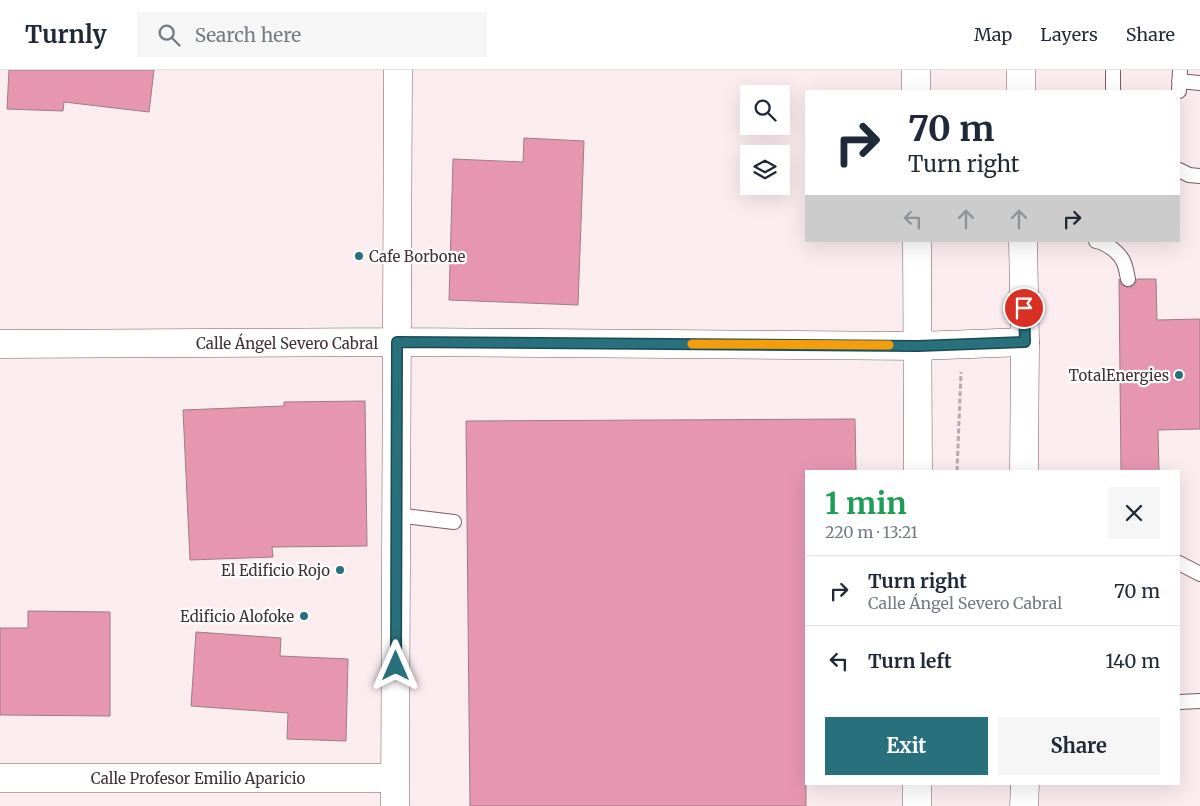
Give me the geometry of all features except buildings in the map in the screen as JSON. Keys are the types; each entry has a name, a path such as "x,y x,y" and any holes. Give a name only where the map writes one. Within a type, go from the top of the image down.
{"street":[{"path":"395,806 398,70"},
{"path":"916,70 916,90"},
{"path":"1021,70 1021,90"},
{"path":"917,242 918,470"},
{"path":"1023,242 1025,342 1024,470"},
{"name":"Calle Ángel Severo Cabral","path":"0,344 397,342 918,346 1025,342"},
{"name":"Calle Profesor Emilio Aparicio","path":"0,778 396,778"},
{"path":"917,785 917,806"},
{"path":"1024,806 1025,785"}],"lane":[{"path":"1113,70 1113,90"},
{"path":"1179,81 1200,83"},
{"path":"1180,171 1189,176 1200,176"},
{"path":"1102,242 1114,250 1124,262 1128,279"},
{"path":"396,515 454,522"},
{"path":"1180,564 1200,574"},
{"path":"1180,702 1200,701"}],"path":[{"path":"957,470 962,344"}],"slow traffic":[{"path":"692,344 889,345"}],"place":[{"name":"Cafe Borbone","path":"359,256"},
{"name":"TotalEnergies","path":"1179,375"},
{"name":"El Edificio Rojo","path":"340,570"},
{"name":"Edificio Alofoke","path":"304,616"}],"route":[{"path":"396,666 397,342 918,346 1025,342 1024,308"}]}
